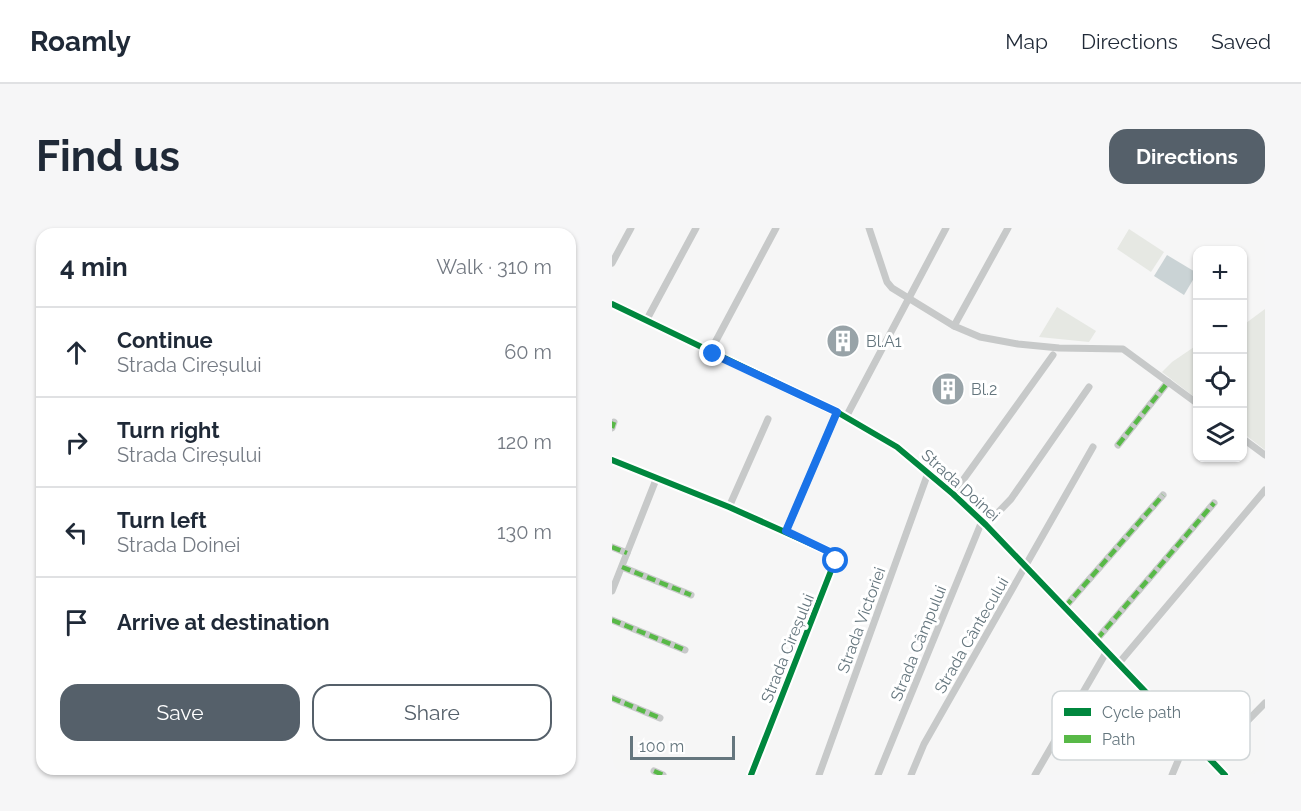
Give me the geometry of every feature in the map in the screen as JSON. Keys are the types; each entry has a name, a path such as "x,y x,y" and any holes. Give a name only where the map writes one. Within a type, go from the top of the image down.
{"street":[{"path":"612,263 631,228"},
{"path":"646,321 696,228"},
{"path":"710,352 776,228"},
{"path":"869,228 887,282 892,288 954,326 987,339 1018,344 1081,349 1118,347 1152,369 1193,401"},
{"path":"846,417 945,228"},
{"path":"954,326 1008,228"},
{"name":"Strada Doinei","path":"612,304 837,412 897,447 984,523 1145,691"},
{"name":"Strada Doinei","path":"953,494 1053,355"},
{"path":"1118,445 1168,382"},
{"path":"984,523 1011,499 1089,387"},
{"path":"786,531 837,412"},
{"path":"729,507 768,419"},
{"path":"1247,442 1265,455"},
{"name":"Strada Cântecului","path":"911,775 924,744 1094,447"},
{"name":"Strada Cireșului","path":"612,460 786,531 832,553 836,558 751,775"},
{"name":"Strada Victoriei","path":"819,775 928,473"},
{"path":"612,591 657,477"},
{"path":"1119,663 1265,490"},
{"path":"1065,607 1163,495"},
{"path":"1097,639 1214,503"},
{"name":"Strada Câmpului","path":"878,775 984,523"},
{"path":"612,547 627,553"},
{"path":"622,567 691,595"},
{"path":"612,620 685,650"},
{"path":"1084,691 1107,651"},
{"path":"612,698 660,718"},
{"path":"1250,718 1265,703"},
{"path":"1035,775 1052,746"},
{"path":"1172,775 1178,760"},
{"name":"Strada Doinei","path":"1211,760 1225,775"},
{"path":"654,771 663,775"}],"shaded area":[{"path":"1129,229 1164,252 1151,272 1117,249"},
{"path":"1167,255 1193,271 1193,280 1184,295 1154,276"},
{"path":"1057,307 1096,331 1089,342 1039,337"},
{"path":"1265,309 1265,450 1247,436 1247,322"},
{"path":"1193,348 1193,396 1162,372"}],"marked path":[{"path":"1118,445 1168,382"},
{"path":"612,428 614,422"},
{"path":"1065,607 1163,495"},
{"path":"1097,639 1214,503"},
{"path":"612,547 627,553"},
{"path":"622,567 691,595"},
{"path":"612,620 685,650"},
{"path":"612,698 660,718"},
{"path":"654,771 663,775"}],"cycle path":[{"path":"612,304 837,412 897,447 986,525 1145,691"},
{"path":"612,460 729,507 832,553 836,558 751,775"},
{"path":"1211,760 1225,775"}],"place":[{"name":"Bl.A1","path":"843,341"},
{"name":"Bl.2","path":"948,389"}],"route":[{"path":"713,354 837,412 786,531 832,553 836,561"}]}
